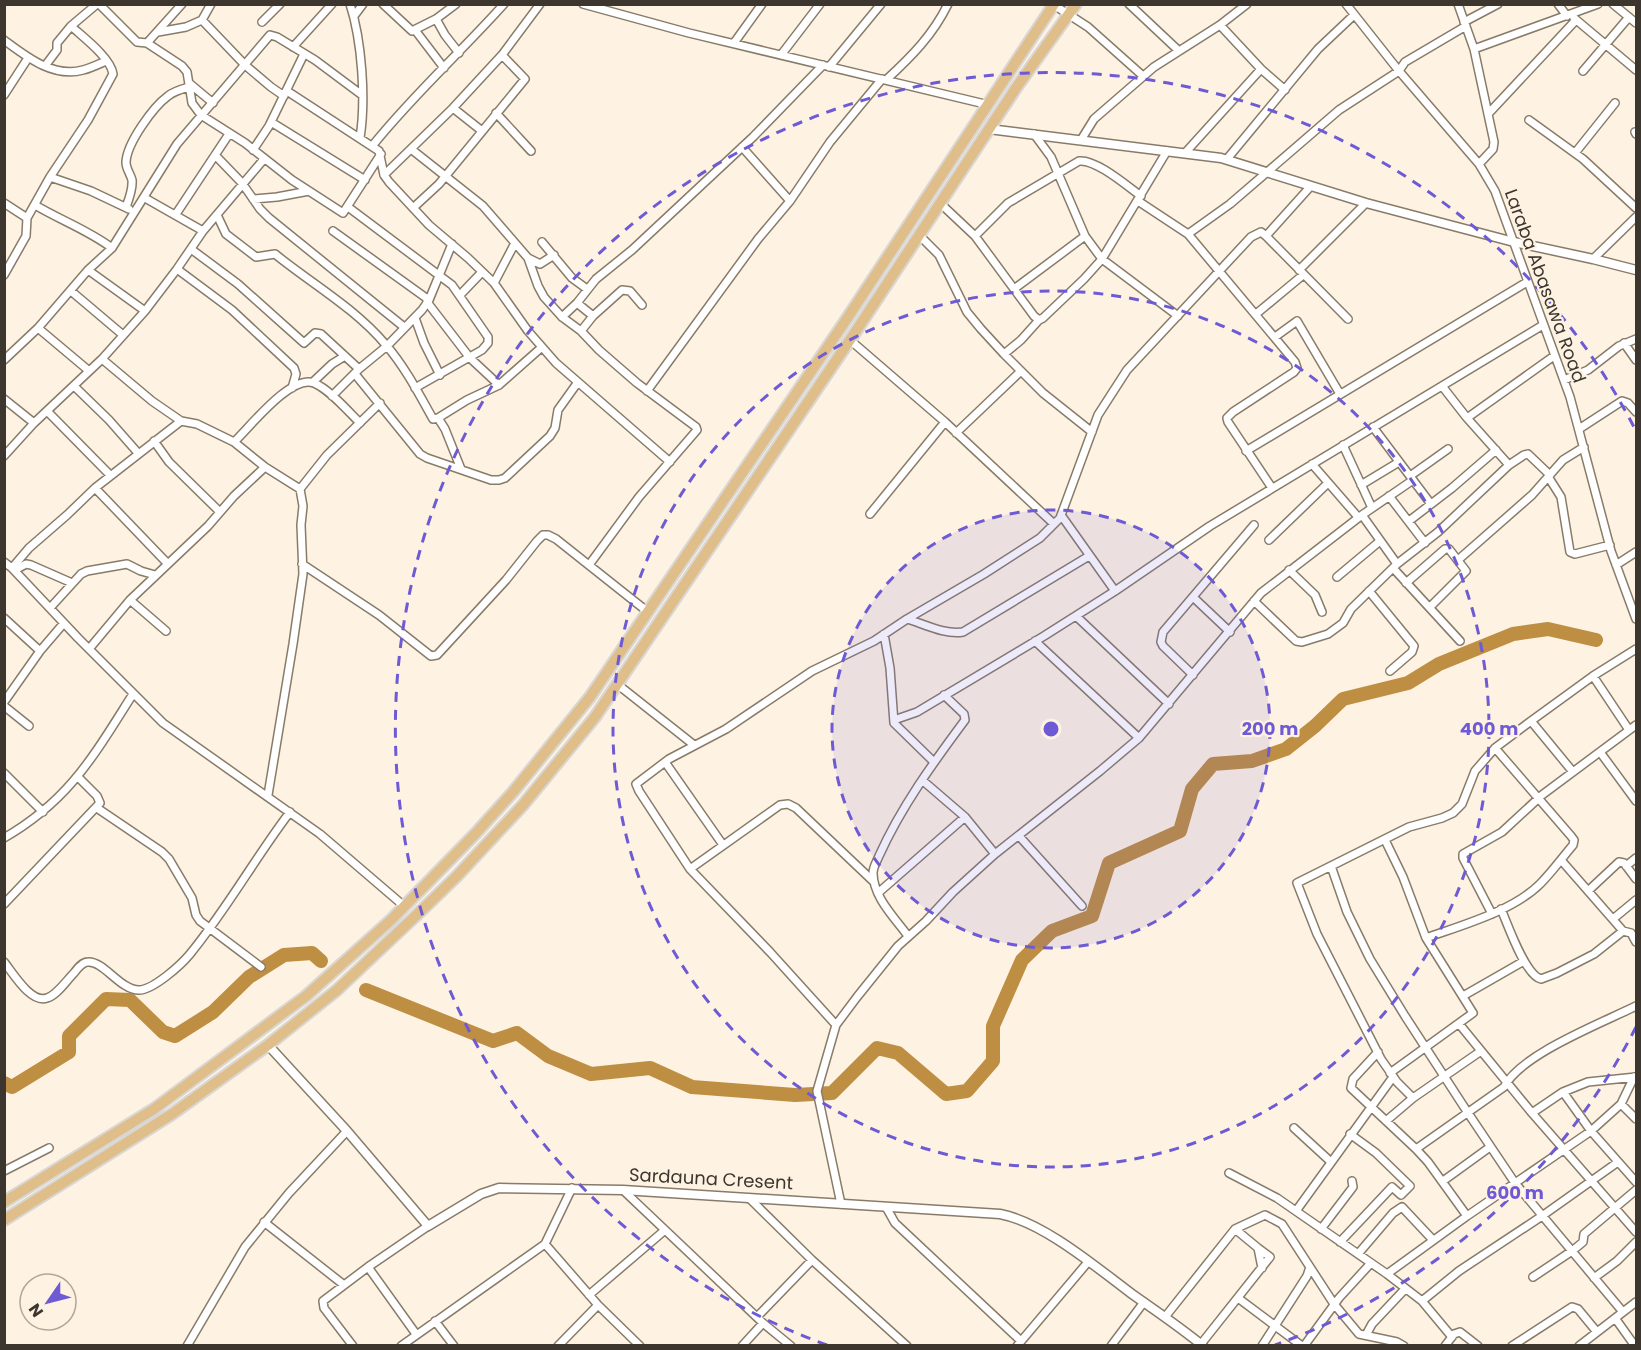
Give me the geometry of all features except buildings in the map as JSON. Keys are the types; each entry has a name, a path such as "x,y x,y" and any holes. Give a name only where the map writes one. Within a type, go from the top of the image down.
{"main road":[{"path":"4,1220 172,1114 268,1045 337,990 457,876 523,804 595,717 920,236 989,129 1076,4"},
{"path":"4,1202 114,1134 201,1075 306,996 352,956 476,833 544,755 590,697 848,317 1054,5"}],"street":[{"path":"45,66 57,50 57,43 71,26 98,4 137,42 147,43 182,66 187,72 192,103 201,115 343,213 381,154"},
{"path":"147,43 182,4"},
{"path":"158,32 186,27 202,20 211,4"},
{"path":"261,22 280,4"},
{"path":"293,47 332,4"},
{"path":"350,4 359,40 362,95 360,138"},
{"path":"354,16 363,4"},
{"path":"383,4 410,29 415,30 444,68"},
{"path":"415,30 436,19 456,4"},
{"path":"373,145 413,98 504,4"},
{"path":"384,174 453,108 502,55 540,4"},
{"path":"584,4 781,55 989,105"},
{"path":"734,43 762,4"},
{"path":"781,55 820,4"},
{"path":"562,317 577,303 596,279 632,250 826,66 881,4"},
{"path":"647,391 758,239 790,201 830,141 884,80 923,44 937,25 948,4"},
{"path":"1129,4 1179,51"},
{"path":"1081,140 1094,119 1143,76 1220,25 1247,4"},
{"name":"Laraba Abasawa Road","path":"1346,4 1399,71 1479,164 1495,191 1564,380 1610,545 1636,619"},
{"path":"1458,4 1474,49 1494,146 1479,164"},
{"path":"1188,234 1230,204 1340,110 1399,71 1405,62 1498,4"},
{"path":"1558,4 1568,15 1636,69"},
{"path":"1474,49 1598,4"},
{"path":"1613,4 1636,23"},
{"path":"1054,5 1101,38 1143,76"},
{"path":"1227,159 1318,49 1354,15"},
{"path":"1583,71 1629,17"},
{"path":"436,19 459,53"},
{"path":"202,20 245,65 286,93 373,145 381,154 384,174 413,208 494,283 528,331 556,363 670,462"},
{"path":"1488,114 1576,20"},
{"path":"1220,25 1261,69 1285,90"},
{"path":"5,274 26,236 27,218 50,177 84,127 113,74 113,70 96,48 71,26"},
{"path":"4,360 38,327 88,270 112,248 172,152 271,34 362,95"},
{"path":"4,40 28,58 45,66 72,71 84,70 106,61"},
{"path":"253,150 272,122 304,54"},
{"path":"413,208 446,175 525,79 502,55"},
{"path":"4,95 28,58"},
{"path":"1185,153 1261,69"},
{"path":"189,85 213,103"},
{"path":"126,207 130,197 132,179 126,159 132,144 143,124 166,97 189,85"},
{"path":"1575,153 1615,103"},
{"path":"453,108 482,130"},
{"path":"496,113 531,151"},
{"path":"1529,120 1575,153 1636,208"},
{"path":"272,122 365,180"},
{"path":"989,129 1227,159 1366,203 1514,242 1636,270"},
{"path":"176,214 229,134"},
{"path":"1034,134 1051,157 1085,236 1102,259 1178,316"},
{"path":"742,147 790,201"},
{"path":"411,149 483,206 528,258 539,264 554,255"},
{"path":"1004,354 1076,287 1102,259 1167,151"},
{"path":"215,155 242,183 269,218 404,327"},
{"path":"4,456 8,446 48,412 145,311 203,231 264,159"},
{"path":"975,236 1008,203 1079,161 1085,160 1100,167 1188,234 1275,337 1295,362 1297,368 1227,418 1246,451 1272,488"},
{"path":"50,177 91,191 134,211"},
{"path":"1266,236 1310,187"},
{"path":"253,199 309,191"},
{"path":"145,198 203,231"},
{"path":"1256,314 1301,273 1366,203"},
{"path":"4,204 27,218"},
{"path":"941,204 975,236 1039,320"},
{"path":"35,205 86,231 112,248"},
{"path":"348,207 452,285 488,337 486,346 470,358 415,388"},
{"path":"216,215 226,234 244,249 256,257 275,254 352,311 387,346 433,419 499,385 542,347"},
{"path":"1593,259 1636,217"},
{"path":"333,231 428,301 470,358 499,385"},
{"path":"836,1025 690,869 636,787 639,780 694,745 726,729 820,666 884,634 1040,538 1061,515 1098,415 1127,370 1251,237 1262,232 1348,319"},
{"path":"920,236 939,255 967,312 1021,371 1092,432"},
{"path":"1014,289 1085,236"},
{"path":"542,242 572,278 586,289"},
{"path":"494,283 515,243"},
{"path":"332,396 415,318 428,301 452,244"},
{"path":"191,249 237,284 304,343 315,333 321,334 345,356 420,454 491,480 505,478 550,436 555,428 558,410 578,382"},
{"path":"528,258 544,297 562,317 647,391 697,430 639,496 589,565"},
{"path":"177,269 232,310 294,368 296,374 292,388"},
{"path":"88,270 145,311"},
{"path":"460,295 482,272"},
{"path":"1246,451 1527,282"},
{"path":"581,332 593,316 625,289 630,291 642,305"},
{"path":"71,291 123,335"},
{"path":"577,303 593,316"},
{"path":"415,318 440,375"},
{"path":"1275,337 1297,321 1340,394"},
{"path":"894,720 917,712 1035,641 1115,591 1210,526 1543,325"},
{"path":"38,327 88,370"},
{"path":"1564,380 1588,370 1624,343 1636,339"},
{"path":"850,340 945,422 1054,524"},
{"path":"1624,343 1636,360"},
{"path":"313,382 324,370 345,356"},
{"path":"1467,418 1554,356"},
{"path":"102,358 152,401 181,421 198,424 234,442 265,467 300,489 303,506 302,564 293,644 268,795"},
{"path":"956,434 1021,371"},
{"path":"234,442 269,405 302,382 313,382 332,396 360,423"},
{"path":"74,386 109,420 138,453"},
{"path":"1442,386 1509,465"},
{"path":"4,399 34,423"},
{"path":"1579,429 1622,401 1628,403 1636,412"},
{"path":"300,489 327,455 380,403"},
{"path":"48,412 110,475"},
{"path":"438,418 445,429 461,469"},
{"path":"13,569 25,552 94,488 181,421"},
{"path":"870,513 945,422"},
{"path":"1373,427 1431,504"},
{"path":"154,441 183,477 220,512"},
{"path":"1343,445 1371,508"},
{"path":"1458,560 1532,495 1563,460 1584,447"},
{"path":"841,1204 817,1093 836,1025 898,946 995,854 1138,738 1254,601 1289,570 1448,449"},
{"path":"1409,521 1496,450"},
{"path":"1254,601 1292,638 1302,642 1328,634 1342,623 1351,609 1395,566 1425,543 1509,465 1528,454 1550,476 1561,497 1570,552 1575,554 1610,545"},
{"path":"1361,485 1399,462"},
{"path":"1312,464 1380,541 1406,583 1460,641"},
{"path":"89,649 130,600 208,526 265,467"},
{"path":"1269,540 1328,483"},
{"path":"94,488 167,563"},
{"path":"1389,496 1425,543"},
{"path":"1061,515 1115,591"},
{"path":"1193,675 1161,642 1163,632 1254,525"},
{"path":"302,564 379,615 431,656 437,654 506,580 543,535 556,539 648,612"},
{"path":"1337,578 1380,541"},
{"path":"1406,583 1445,549 1449,549 1465,569 1465,574 1430,607"},
{"path":"25,552 26,564"},
{"path":"1616,564 1636,552"},
{"path":"907,619 957,633 963,632 1089,556"},
{"path":"4,562 163,723 268,795 320,834 404,906"},
{"path":"13,569 26,564 31,565 72,583"},
{"path":"50,608 84,572 127,564 155,575"},
{"path":"1289,570 1315,595 1322,612"},
{"path":"1369,591 1414,646 1412,652 1390,671"},
{"path":"1193,597 1230,632"},
{"path":"130,600 166,631"},
{"path":"1076,616 1169,704"},
{"path":"4,618 40,651"},
{"path":"29,726 4,704 40,651 64,623"},
{"path":"884,634 890,668 894,723 934,762"},
{"path":"1035,641 1138,738"},
{"path":"1413,1098 1391,1075 1378,1052 1317,934 1297,885 1299,880 1416,823 1442,818 1453,813 1462,804 1475,771 1495,748 1593,676 1636,649"},
{"path":"1593,676 1629,730"},
{"path":"617,684 694,745"},
{"path":"4,838 43,812 78,777 133,694"},
{"path":"908,936 878,893 873,871 886,839 922,780 965,720 966,717 944,695"},
{"path":"1531,721 1573,772"},
{"path":"1492,914 1462,856 1502,832 1539,798 1636,726"},
{"path":"1426,938 1501,909 1540,884 1574,845 1574,840 1495,748"},
{"path":"1600,752 1636,801"},
{"path":"665,762 723,845"},
{"path":"4,774 43,812"},
{"path":"4,904 98,808 100,800 78,777"},
{"path":"922,780 965,817 995,854"},
{"path":"690,869 780,805 788,804 796,808 874,882"},
{"path":"98,808 162,852 169,859 192,898 195,915 208,928 261,967"},
{"path":"4,962 34,998 42,999 54,994 81,964 88,962 96,964 125,986 136,990 143,990 153,985 190,955 290,812"},
{"path":"878,893 965,817"},
{"path":"1019,836 1082,906"},
{"path":"1296,1211 1391,1075 1425,1047 1473,1013 1426,938 1403,877 1385,840"},
{"path":"1626,866 1636,858"},
{"path":"1561,860 1623,931 1631,933 1636,942"},
{"path":"1588,891 1621,862 1636,879"},
{"path":"1331,866 1347,912 1362,942 1425,1047 1490,1147 1542,1216 1623,1312"},
{"path":"1613,919 1636,900"},
{"path":"1501,909 1524,961 1533,975 1541,979 1594,954 1623,931"},
{"path":"1463,996 1524,961"},
{"path":"1416,1149 1504,1087 1507,1080 1541,1052 1636,1006"},
{"path":"1460,1024 1532,1113 1636,1232"},
{"path":"268,1045 347,1131 428,1226 323,1301 324,1308 352,1346"},
{"path":"1386,1121 1413,1098 1480,1051"},
{"path":"1378,1052 1353,1079 1351,1088 1416,1149 1443,1181 1467,1216"},
{"path":"1532,1113 1563,1092 1588,1082 1635,1077"},
{"path":"1388,1274 1515,1182 1591,1131 1621,1104 1635,1077"},
{"path":"1563,1092 1591,1131 1636,1182"},
{"path":"1621,1104 1636,1119"},
{"path":"1294,1128 1330,1162"},
{"path":"187,1346 245,1247 264,1222 347,1131"},
{"path":"1340,1242 1392,1187 1401,1195 1410,1186 1376,1153 1350,1134"},
{"path":"1443,1181 1490,1147"},
{"path":"4,1171 49,1148"},
{"path":"1422,1301 1459,1271 1618,1162"},
{"path":"1229,1173 1277,1198 1388,1274 1422,1301 1452,1336"},
{"path":"1321,1228 1349,1194 1353,1187 1352,1181"},
{"name":"Sardauna Cresent","path":"428,1226 499,1188 623,1190 1000,1214 1031,1223 1202,1345"},
{"path":"401,1346 545,1244 572,1188"},
{"path":"623,1190 760,1320 791,1346"},
{"path":"1533,1277 1583,1242 1584,1234 1636,1190"},
{"path":"749,1198 812,1260 907,1346"},
{"path":"886,1207 895,1222 1019,1343 1088,1262"},
{"path":"1358,1254 1399,1208 1406,1209 1433,1240"},
{"path":"1165,1317 1235,1228 1265,1215 1282,1224 1334,1304 1359,1334 1398,1344"},
{"path":"264,1222 344,1285"},
{"path":"1202,1345 1270,1257 1235,1228"},
{"path":"589,1295 665,1230"},
{"path":"1594,1278 1617,1261 1636,1242"},
{"path":"545,1244 597,1305 640,1346"},
{"path":"742,1346 760,1320 812,1260"},
{"path":"1238,1298 1303,1346 1334,1304 1371,1263"},
{"path":"368,1267 416,1334"},
{"path":"1262,1346 1307,1276 1310,1267"},
{"path":"1366,1335 1372,1324 1405,1289"},
{"path":"1111,1346 1144,1302"},
{"path":"1583,1345 1636,1302"},
{"path":"558,1346 597,1305"},
{"path":"1512,1346 1572,1307 1578,1309 1597,1332"},
{"path":"1615,1318 1635,1346"},
{"path":"435,1321 454,1346"},
{"path":"1445,1346 1452,1336 1460,1332 1478,1346"}],"waterway":[{"path":"366,990 493,1041 517,1033 548,1056 591,1074 650,1068 692,1087 795,1095 832,1093 877,1048 898,1053 946,1094 967,1091 993,1061 993,1026 1022,960 1052,931 1092,916 1109,863 1180,831 1192,789 1213,764 1252,761 1286,749 1315,726 1343,699 1408,683 1439,664 1513,634 1548,629 1596,640"},
{"path":"4,1083 12,1087 69,1052 69,1036 106,999 130,1000 163,1032 175,1036 213,1012 249,977 284,955 312,953 321,961"}]}
